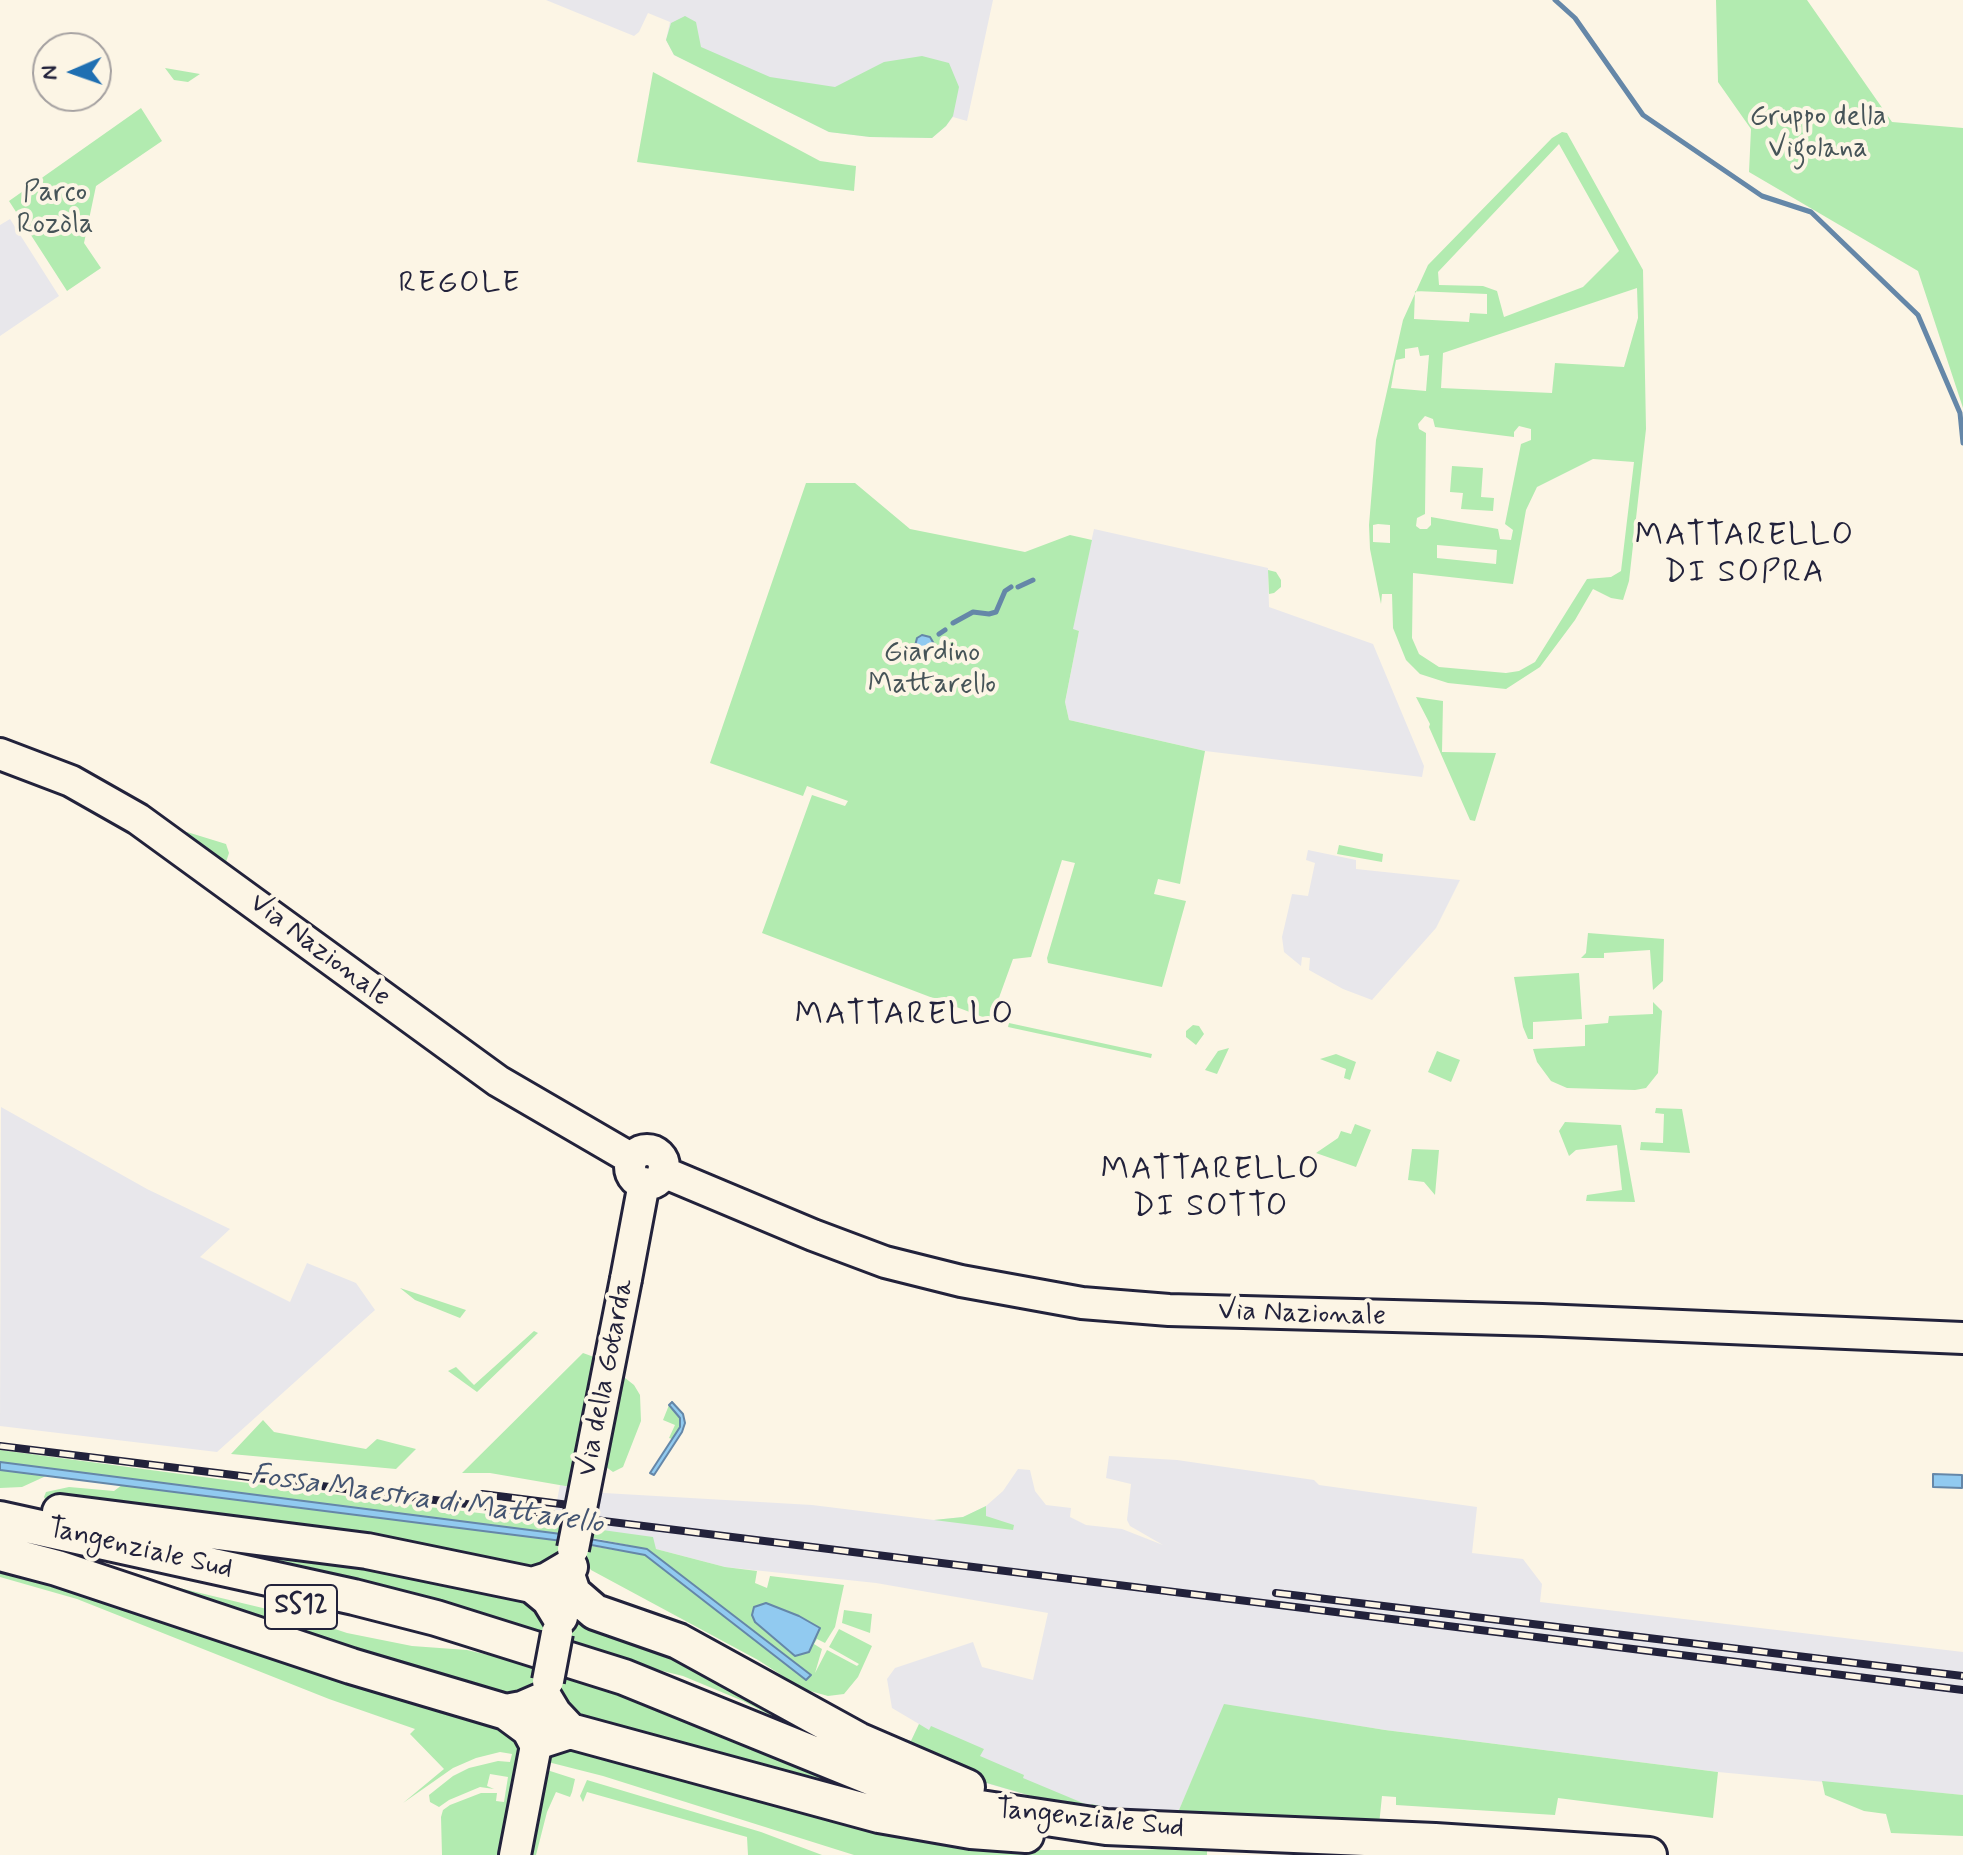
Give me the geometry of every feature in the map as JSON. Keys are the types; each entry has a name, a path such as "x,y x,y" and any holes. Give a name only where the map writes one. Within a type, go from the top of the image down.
{"highway":[{"path":"0,1502 40,1510 367,1551 532,1585 549,1599 558,1627 569,1619 595,1612"},
{"name":"Tangenziale Sud","path":"0,1519 436,1618 603,1670 880,1781 947,1803 1106,1827 1419,1840 1649,1855"},
{"name":"Tangenziale Sud","path":"0,1538 417,1633 603,1670"},
{"path":"0,1553 57,1568 351,1666 506,1712 529,1729 536,1742 570,1731"},
{"path":"532,1585 548,1580 570,1565 573,1593 595,1612 678,1641 824,1723 892,1757 957,1784 1106,1827"},
{"path":"506,1712 522,1709 546,1690 554,1714 570,1731 894,1818 971,1831 1043,1836 1106,1827"}],"main road":[{"name":"Via Nazionale","path":"0,754 71,781 138,819 473,1064 646,1171 885,1262 961,1281 1082,1303 1169,1310 1542,1320 1963,1338"},
{"name":"Via della Gotarda","path":"515,1855 646,1171"}],"shaded area":[{"path":"546,0 993,0 967,121 953,117 932,138 870,137 829,132 674,55 666,40 670,22 648,13 634,36"},
{"path":"10,219 59,296 0,336 0,225"},
{"path":"1094,529 1268,568 1269,607 1373,644 1424,766 1422,777 1205,751 1069,720 1065,702 1079,631 1072,630"},
{"path":"1308,850 1356,860 1356,869 1460,880 1436,928 1372,1000 1343,989 1309,970 1310,958 1302,957 1301,966 1284,952 1282,937 1292,894 1308,896 1315,863 1306,860"},
{"path":"1,1107 147,1189 230,1229 200,1257 290,1302 307,1263 356,1283 375,1310 217,1452 0,1426"},
{"path":"1109,1456 1177,1460 1314,1480 1319,1485 1477,1507 1472,1553 1523,1559 1542,1584 1540,1602 1963,1652 1963,1795 1718,1772 1385,1730 1225,1705 1176,1817 1100,1813 961,1776 848,1718 911,1741 919,1724 892,1708 887,1679 895,1668 973,1642 982,1667 1033,1680 1048,1613 876,1583 725,1567 588,1528 553,1522 560,1485 604,1493 812,1505 934,1520 963,1517 986,1506 1003,1491 1018,1469 1030,1470 1035,1491 1046,1505 1071,1508 1070,1517 1086,1525 1122,1529 1163,1545 1130,1526 1127,1520 1131,1484 1106,1478"}],"green space":[{"name":"Gruppo della Vigolana","path":"1716,0 1807,0 1892,122 1963,128 1963,408 1918,271 1749,172 1751,129 1718,82"},
{"path":"685,16 696,22 701,47 770,77 835,87 884,62 922,56 949,63 959,87 953,116 932,138 870,137 829,132 674,55 666,40 671,23"},
{"path":"165,68 200,74 188,82 174,80"},
{"path":"653,72 820,161 856,166 854,191 637,162"},
{"name":"Parco Rozòla","path":"141,108 162,141 96,186 84,243 101,268 67,291 9,201"},
{"path":"1562,132 1567,133 1643,270 1646,429 1629,581 1623,600 1593,589 1575,620 1540,667 1506,689 1448,683 1420,674 1406,660 1393,628 1392,594 1382,594 1381,604 1370,549 1369,525 1376,440 1403,320 1415,294 1414,319 1469,322 1470,313 1487,314 1487,294 1416,291 1428,265 1552,138","holes":["1559,144 1619,251 1583,287 1504,317 1497,291 1483,286 1439,285 1438,272","1637,288 1638,318 1624,367 1555,363 1552,393 1441,388 1443,353","1418,347 1420,356 1429,355 1426,391 1391,388 1396,360 1405,358 1405,349","1425,416 1433,419 1435,427 1514,437 1519,426 1531,429 1531,440 1521,444 1505,524 1513,530 1511,540 1500,539 1498,529 1431,517 1431,525 1427,529 1416,526 1417,518 1425,514 1426,433 1419,429 1418,424","1593,459 1634,462 1621,571 1611,577 1587,579 1535,662 1519,671 1506,673 1439,667 1419,654 1412,638 1413,573 1513,584 1526,510 1537,487","1373,525 1390,525 1390,543 1373,542","1437,545 1497,550 1496,564 1437,558"]},
{"path":"1452,466 1483,468 1481,497 1494,498 1493,511 1461,509 1463,493 1450,492"},
{"name":"Giardino Mattarello","path":"806,483 855,483 910,529 1025,552 1070,535 1092,540 1073,629 1079,631 1065,702 1069,720 1205,751 1180,884 1158,879 1154,894 1186,901 1162,987 1048,963 1075,863 1062,860 1031,957 1013,959 992,1017 988,1019 762,933 812,795 845,806 848,801 807,786 803,796 710,763"},
{"path":"1268,570 1276,572 1281,580 1281,587 1269,594"},
{"path":"1416,697 1443,701 1442,752 1496,753 1475,821 1470,820"},
{"path":"186,834 226,844 229,853 225,865"},
{"path":"1339,845 1383,854 1382,862 1337,854"},
{"path":"1588,933 1664,939 1663,981 1653,990 1650,950 1604,953 1604,958 1581,958 1586,953"},
{"path":"1579,973 1582,1019 1533,1022 1533,1039 1528,1039 1514,977"},
{"path":"1653,1002 1662,1011 1658,1073 1646,1088 1567,1088 1551,1081 1537,1062 1533,1049 1585,1046 1585,1025 1608,1023 1609,1016 1653,1014"},
{"path":"1009,1023 1152,1054 1151,1058 1008,1027"},
{"path":"1193,1025 1199,1026 1204,1034 1196,1045 1186,1037 1186,1031"},
{"path":"1229,1048 1217,1074 1205,1070 1218,1051"},
{"path":"1437,1051 1460,1060 1451,1082 1428,1072"},
{"path":"1336,1054 1356,1062 1350,1080 1344,1078 1346,1069 1320,1059"},
{"path":"1656,1108 1682,1109 1690,1153 1640,1150 1641,1142 1663,1143 1664,1114 1655,1113"},
{"path":"1565,1122 1621,1125 1635,1202 1586,1201 1587,1195 1622,1190 1617,1145 1576,1150 1569,1156 1559,1131"},
{"path":"1355,1124 1371,1130 1356,1167 1316,1153 1338,1138 1341,1131 1351,1134"},
{"path":"1412,1149 1439,1150 1435,1195 1424,1182 1408,1180"},
{"path":"400,1288 466,1310 460,1318 415,1300"},
{"path":"534,1331 538,1333 477,1392 448,1371 456,1367 474,1385"},
{"path":"583,1353 594,1357 571,1487 490,1473 462,1473"},
{"path":"620,1374 634,1385 640,1395 641,1421 623,1467 613,1472 602,1464"},
{"path":"669,1405 680,1418 680,1427 672,1439 669,1438 675,1425 663,1420"},
{"path":"263,1420 274,1432 366,1449 377,1439 416,1449 396,1469 231,1454"},
{"path":"0,1450 563,1523 561,1534 0,1462"},
{"path":"0,1470 46,1476 22,1487 0,1488"},
{"path":"122,1485 560,1541 559,1556 543,1569 47,1503 44,1497 46,1492 69,1487 114,1491"},
{"path":"986,1506 986,1516 1014,1525 1013,1530 934,1520 963,1517"},
{"path":"107,1528 373,1565 534,1603 545,1622 544,1630 540,1642"},
{"path":"588,1528 653,1537 656,1549 725,1567 757,1571 755,1583 767,1588 770,1576 844,1585 835,1627 825,1643 817,1639 814,1644 822,1649 815,1673 827,1650 857,1666 859,1664 829,1647 839,1629 872,1646 858,1677 844,1694 828,1696 803,1689 758,1660 591,1570 583,1557 586,1545 645,1555 806,1679 810,1674 647,1549 588,1537"},
{"path":"0,1559 501,1719 522,1742 502,1855 442,1855 441,1817 443,1810 450,1805 481,1793 497,1793 496,1801 504,1802 508,1777 490,1774 487,1786 494,1789 480,1787 439,1807 430,1802 429,1795 469,1768 498,1761 510,1762 512,1754 500,1752 453,1768 403,1803 444,1769 410,1734 415,1729 329,1699 77,1599 0,1577"},
{"path":"117,1573 296,1616 347,1633 412,1646 467,1650 535,1666 534,1684 531,1691 506,1699"},
{"path":"844,1610 872,1614 870,1633 842,1623"},
{"path":"585,1620 603,1621 874,1759 806,1734 743,1701 683,1676 565,1647 565,1636 575,1624"},
{"path":"560,1671 930,1812 575,1721 555,1702"},
{"path":"1224,1704 1385,1730 1718,1772 1713,1818 1558,1798 1555,1815 1396,1805 1396,1797 1382,1796 1379,1825 1176,1817"},
{"path":"848,1718 911,1741 919,1724 929,1730 931,1726 984,1749 980,1756 1024,1775 1023,1778 1090,1806 1103,1807 1100,1813 946,1771"},
{"path":"563,1739 574,1739 875,1825 968,1842 1042,1850 1143,1850 1207,1846 1207,1855 854,1855 603,1776 548,1762 547,1770 575,1779 572,1792 570,1797 556,1792 547,1812 536,1855 524,1855 542,1758 552,1744"},
{"path":"587,1780 761,1832 822,1855 748,1855 747,1837 587,1792 583,1802 580,1796"},
{"path":"1822,1781 1963,1795 1963,1836 1891,1833 1886,1814 1864,1811 1825,1795"}],"water":[{"path":"922,635 930,637 937,649 956,648 959,654 956,660 923,657 917,653 917,638"},
{"path":"672,1402 683,1414 685,1423 654,1475 650,1473 680,1427 680,1418 669,1405"},
{"path":"0,1462 561,1534 647,1549 811,1675 806,1680 645,1555 586,1544 0,1470"},
{"path":"1933,1474 1962,1475 1962,1488 1933,1487"},
{"path":"766,1603 820,1628 809,1652 795,1656 755,1622 752,1615 754,1607"}],"waterway":[{"path":"1555,0 1575,18 1643,115 1762,196 1811,212 1918,315 1960,413 1963,443"},
{"path":"1018,587 1033,580"},
{"path":"953,623 973,612 996,612 1005,591 1011,587"},
{"path":"939,634 945,630"}],"railway":[{"path":"0,1446 1963,1690"},
{"path":"482,1494 585,1507"},
{"path":"1276,1593 1963,1676"}],"district":[{"name":"REGOLE","path":"460,285"},
{"name":"MATTARELLO DI SOPRA","path":"1745,556"},
{"name":"MATTARELLO","path":"905,1016"},
{"name":"MATTARELLO DI SOTTO","path":"1211,1190"}],"water label":[{"name":"Fossa Maestra di Mattarello","path":"427,1501"}]}
